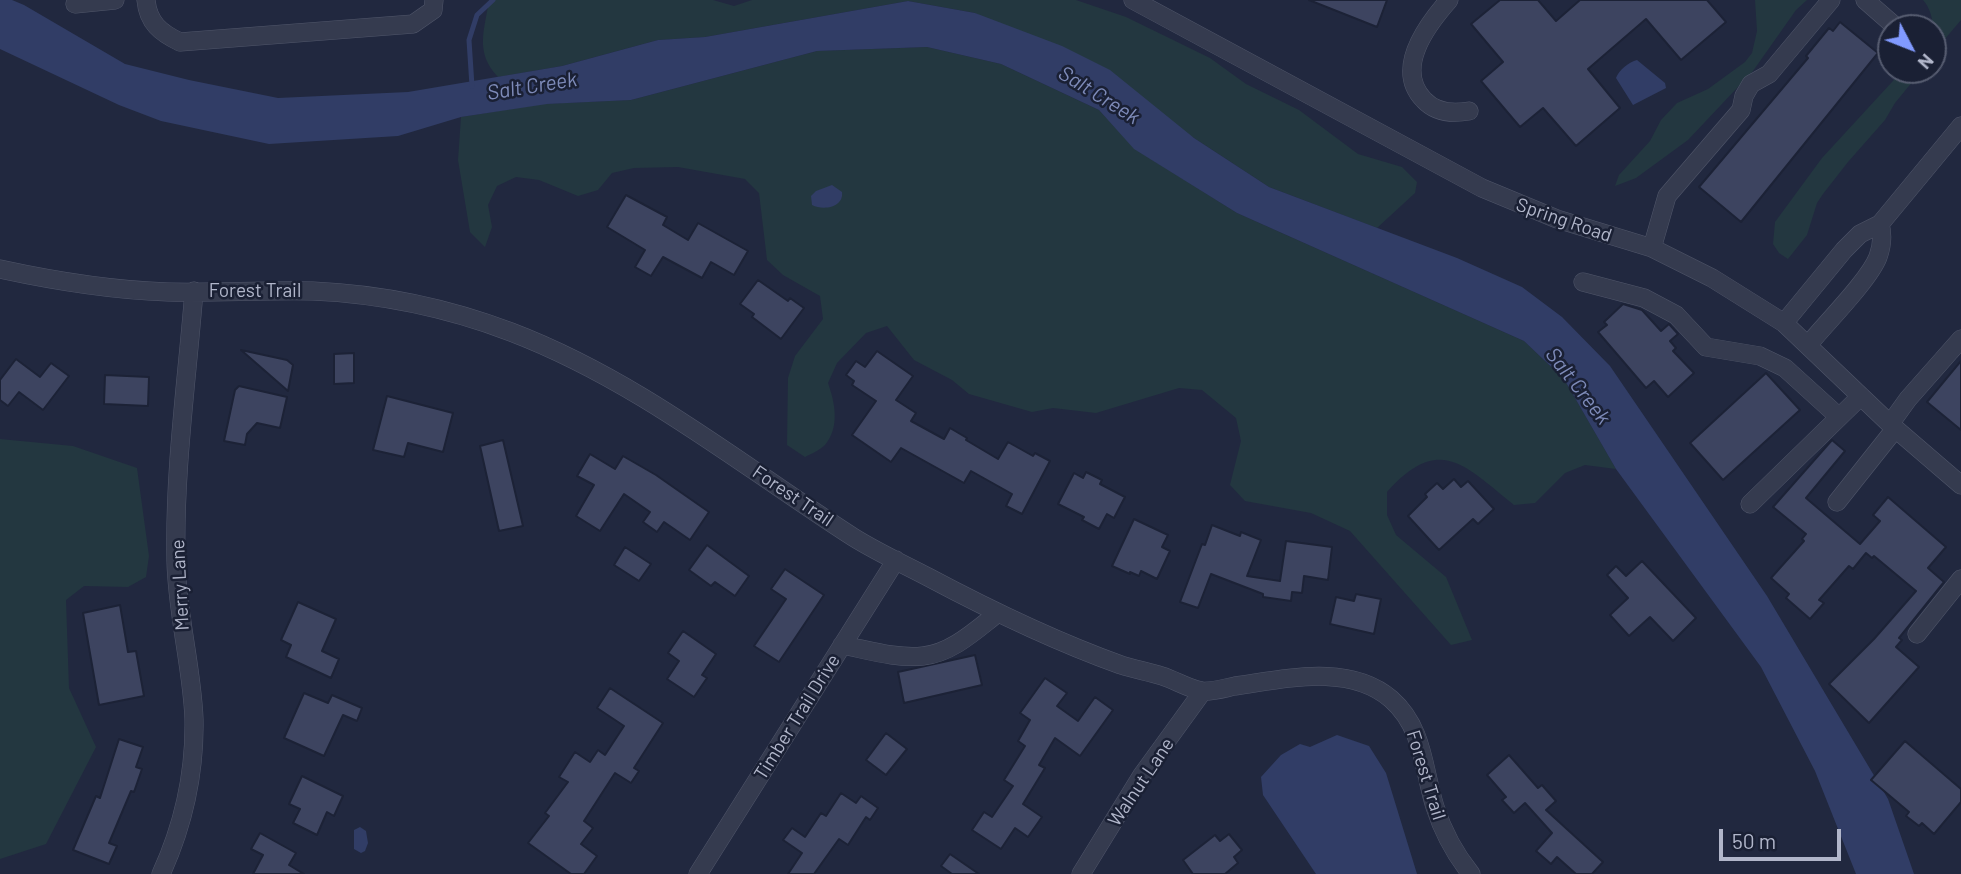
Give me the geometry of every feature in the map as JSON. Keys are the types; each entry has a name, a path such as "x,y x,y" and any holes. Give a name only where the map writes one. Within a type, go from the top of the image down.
{"street":[{"path":"75,4 115,0"},
{"path":"146,0 153,25 163,34 180,42 413,24 433,10 434,0"},
{"name":"Spring Road","path":"1133,0 1482,188 1557,219 1652,248 1712,278 1784,323 1893,427 1961,485"},
{"path":"1449,0 1422,35 1412,68 1413,83 1418,94 1440,111 1456,114 1469,111"},
{"path":"1652,248 1667,195 1741,110 1744,96 1751,84 1769,74 1831,0"},
{"path":"1865,0 1881,14"},
{"path":"1784,323 1844,250 1860,234 1880,224 1961,126"},
{"path":"1809,344 1871,268 1881,246 1880,224"},
{"name":"Forest Trail","path":"0,269 96,286 170,292 316,291 380,298 441,310 508,331 571,357 635,393 857,539 998,613 1123,666 1163,676 1203,691 1292,678 1334,677 1371,686 1388,696 1417,734 1434,805 1443,830 1471,874"},
{"path":"1583,282 1644,298 1676,315 1706,347 1760,356 1785,368 1839,417"},
{"name":"Merry Lane","path":"161,874 184,810 192,759 194,718 176,562 178,481 194,291"},
{"path":"1837,502 1893,427 1908,400 1961,338"},
{"path":"1750,503 1861,396"},
{"name":"Timber Trail Drive","path":"698,874 896,560"},
{"path":"1917,634 1961,579"},
{"path":"842,645 891,655 923,656 941,652 964,640 998,613"},
{"name":"Walnut Lane","path":"1081,874 1142,775 1203,691"}],"shaded area":[{"path":"489,0 713,0 734,6 752,0 1076,0 1126,17 1210,58 1246,84 1299,110 1358,154 1402,167 1417,182 1415,193 1377,228 1269,187 1194,138 975,13 908,1 705,37 658,40 562,66 498,77 486,58 484,49"},
{"path":"1755,0 1807,0 1796,10 1753,71 1688,140 1636,178 1615,186 1619,175 1650,141 1661,120 1677,103 1708,89 1745,62 1752,53 1757,31"},
{"path":"1923,0 1961,0 1961,20 1947,36 1947,14 1931,14"},
{"path":"927,47 1001,64 1099,110 1135,149 1237,213 1524,341 1564,379 1616,469 1585,465 1565,473 1535,503 1514,505 1466,468 1438,460 1422,464 1406,474 1387,492 1387,515 1396,535 1446,577 1472,640 1451,645 1350,531 1311,513 1245,501 1230,485 1241,441 1236,418 1202,390 1179,388 1096,413 1053,408 1032,412 969,394 952,380 914,360 887,326 866,333 837,363 828,383 834,407 833,431 825,445 805,457 787,445 788,378 795,356 823,319 820,296 783,275 767,260 759,193 745,179 678,167 634,168 612,173 598,190 578,196 539,180 516,177 497,186 488,205 492,227 485,247 470,232 458,160 461,117 541,104 631,100 817,51"},
{"path":"1890,84 1911,84 1885,120 1823,194 1817,203 1807,235 1788,259 1779,253 1773,244 1775,222 1822,158"},
{"path":"0,439 73,446 137,468 149,556 146,577 128,587 84,586 66,600 69,688 96,747 46,844 0,859"}],"water":[{"name":"Salt Creek","path":"0,0 12,0 24,5 125,64 278,98 408,92 562,66 658,40 705,37 908,1 975,13 1062,46 1110,70 1194,138 1269,187 1457,258 1522,287 1562,317 1610,366 1767,596 1888,799 1914,874 1856,874 1815,771 1761,667 1616,469 1564,379 1524,341 1237,213 1134,149 1099,110 1001,64 927,47 817,51 631,100 547,104 461,117 398,136 269,144 161,121 119,105 0,49"},
{"path":"1637,60 1665,83 1666,88 1633,105 1616,78 1619,72"},
{"path":"832,185 842,192 837,204 827,207 812,205 811,196 816,191"},
{"path":"1337,735 1369,746 1386,773 1417,874 1316,874 1263,795 1261,777 1281,755 1300,744 1310,747"},
{"path":"360,827 366,831 368,843 365,851 361,853 354,849 354,830"}],"building":[{"path":"1309,0 1387,0 1377,27"},
{"path":"1500,0 1538,0 1556,21 1580,0 1707,0 1726,22 1681,60 1646,19 1588,69 1620,108 1576,146 1543,108 1520,127 1481,81 1503,62 1471,24"},
{"path":"1840,22 1877,54 1741,222 1699,187 1808,58 1806,56 1829,28 1833,31"},
{"path":"626,195 667,217 663,225 688,240 698,223 748,251 734,275 711,262 702,278 663,257 651,276 635,267 645,250 607,227"},
{"path":"758,280 788,301 790,298 804,308 781,339 740,304"},
{"path":"1623,304 1642,310 1661,331 1669,324 1678,334 1670,341 1676,348 1673,351 1694,373 1668,397 1654,381 1646,388 1598,332 1607,325 1604,322"},
{"path":"241,350 287,360 293,365 288,391"},
{"path":"877,351 913,376 896,400 916,413 911,421 944,439 950,428 998,459 1008,442 1033,456 1035,453 1050,461 1022,514 1006,506 1012,494 971,471 964,483 901,448 891,462 852,435 876,401 852,385 854,381 846,375 856,361 865,367"},
{"path":"354,353 354,383 334,384 334,354"},
{"path":"16,359 40,377 51,363 69,376 43,410 19,392 8,406 0,400 0,380"},
{"path":"1961,361 1961,430 1927,402"},
{"path":"1766,373 1800,410 1723,480 1690,443"},
{"path":"105,375 149,377 148,406 104,404"},
{"path":"239,386 287,397 280,428 257,423 247,434 245,445 224,441 235,390"},
{"path":"387,396 453,413 443,452 408,443 404,457 373,450"},
{"path":"503,440 523,526 499,531 480,446"},
{"path":"1832,440 1845,451 1806,498 1860,544 1880,521 1873,515 1888,497 1946,547 1928,568 1944,582 1899,638 1902,640 1896,647 1919,667 1869,723 1829,684 1874,639 1916,591 1874,556 1872,558 1866,553 1853,569 1849,566 1819,600 1824,603 1810,619 1786,598 1789,594 1771,578 1804,541 1802,539 1806,534 1773,507"},
{"path":"590,454 615,469 623,456 709,512 690,540 664,522 657,532 643,522 650,512 624,494 600,531 576,516 594,485 577,476"},
{"path":"1086,472 1102,480 1100,484 1125,497 1114,518 1107,514 1099,529 1082,520 1084,517 1058,504 1074,473 1083,478"},
{"path":"1454,479 1461,487 1468,481 1494,509 1478,524 1473,519 1439,550 1408,516 1437,483 1443,489"},
{"path":"1134,519 1168,535 1162,547 1170,551 1157,579 1141,571 1139,576 1112,566"},
{"path":"1212,525 1240,536 1241,532 1261,540 1247,576 1280,581 1286,541 1332,547 1328,580 1304,576 1302,593 1292,592 1291,601 1263,597 1263,594 1211,574 1198,608 1180,602"},
{"path":"707,545 749,576 735,596 715,582 711,586 689,570"},
{"path":"625,547 651,564 639,581 614,565"},
{"path":"1642,561 1696,618 1673,641 1650,617 1629,636 1610,615 1628,598 1607,575 1616,566 1626,576"},
{"path":"785,569 824,595 779,662 754,646 786,599 771,589"},
{"path":"1356,594 1381,599 1374,634 1330,624 1336,597 1354,601"},
{"path":"298,602 336,619 322,651 339,659 331,678 286,657 291,645 281,640"},
{"path":"120,605 128,652 136,651 144,696 99,705 83,613"},
{"path":"683,631 716,654 702,675 707,678 694,697 667,679 679,661 668,653"},
{"path":"975,655 982,685 904,703 898,672"},
{"path":"1045,678 1067,693 1057,706 1078,721 1095,697 1113,710 1080,756 1055,738 1039,765 1045,768 1023,804 1042,817 1028,837 1015,828 1001,849 972,830 984,812 992,817 1013,786 1004,780 1025,746 1018,741 1030,720 1020,713"},
{"path":"610,688 663,723 634,768 639,771 631,783 615,773 584,821 593,828 581,844 597,856 584,874 571,874 528,843 549,816 545,813 568,782 559,777 575,752 590,762 598,750 605,755 624,726 597,708"},
{"path":"304,693 328,703 332,695 362,708 357,721 343,715 324,756 284,738"},
{"path":"886,733 907,749 886,775 866,760"},
{"path":"119,739 143,747 136,767 142,769 109,843 117,846 109,864 73,850 96,796 100,798"},
{"path":"1905,741 1961,789 1961,802 1934,834 1922,823 1919,826 1906,816 1909,812 1871,780"},
{"path":"1509,755 1538,788 1542,785 1556,801 1546,810 1603,862 1592,874 1576,874 1557,857 1551,864 1536,851 1552,833 1525,803 1514,813 1502,800 1506,797 1487,775"},
{"path":"302,776 343,796 334,816 327,812 317,835 293,823 300,809 289,804"},
{"path":"841,793 856,803 861,796 878,808 870,820 866,817 848,845 839,839 814,874 788,874 802,853 783,840 792,828 805,837 821,813 826,816"},
{"path":"260,833 296,853 289,865 304,874 253,874 263,855 251,849"},
{"path":"1229,834 1242,850 1234,857 1238,863 1225,874 1193,874 1183,860 1215,835 1220,841"},
{"path":"950,854 979,874 952,874 941,866"}],"waterway":[{"path":"472,86 469,40 477,15 493,0"}]}
